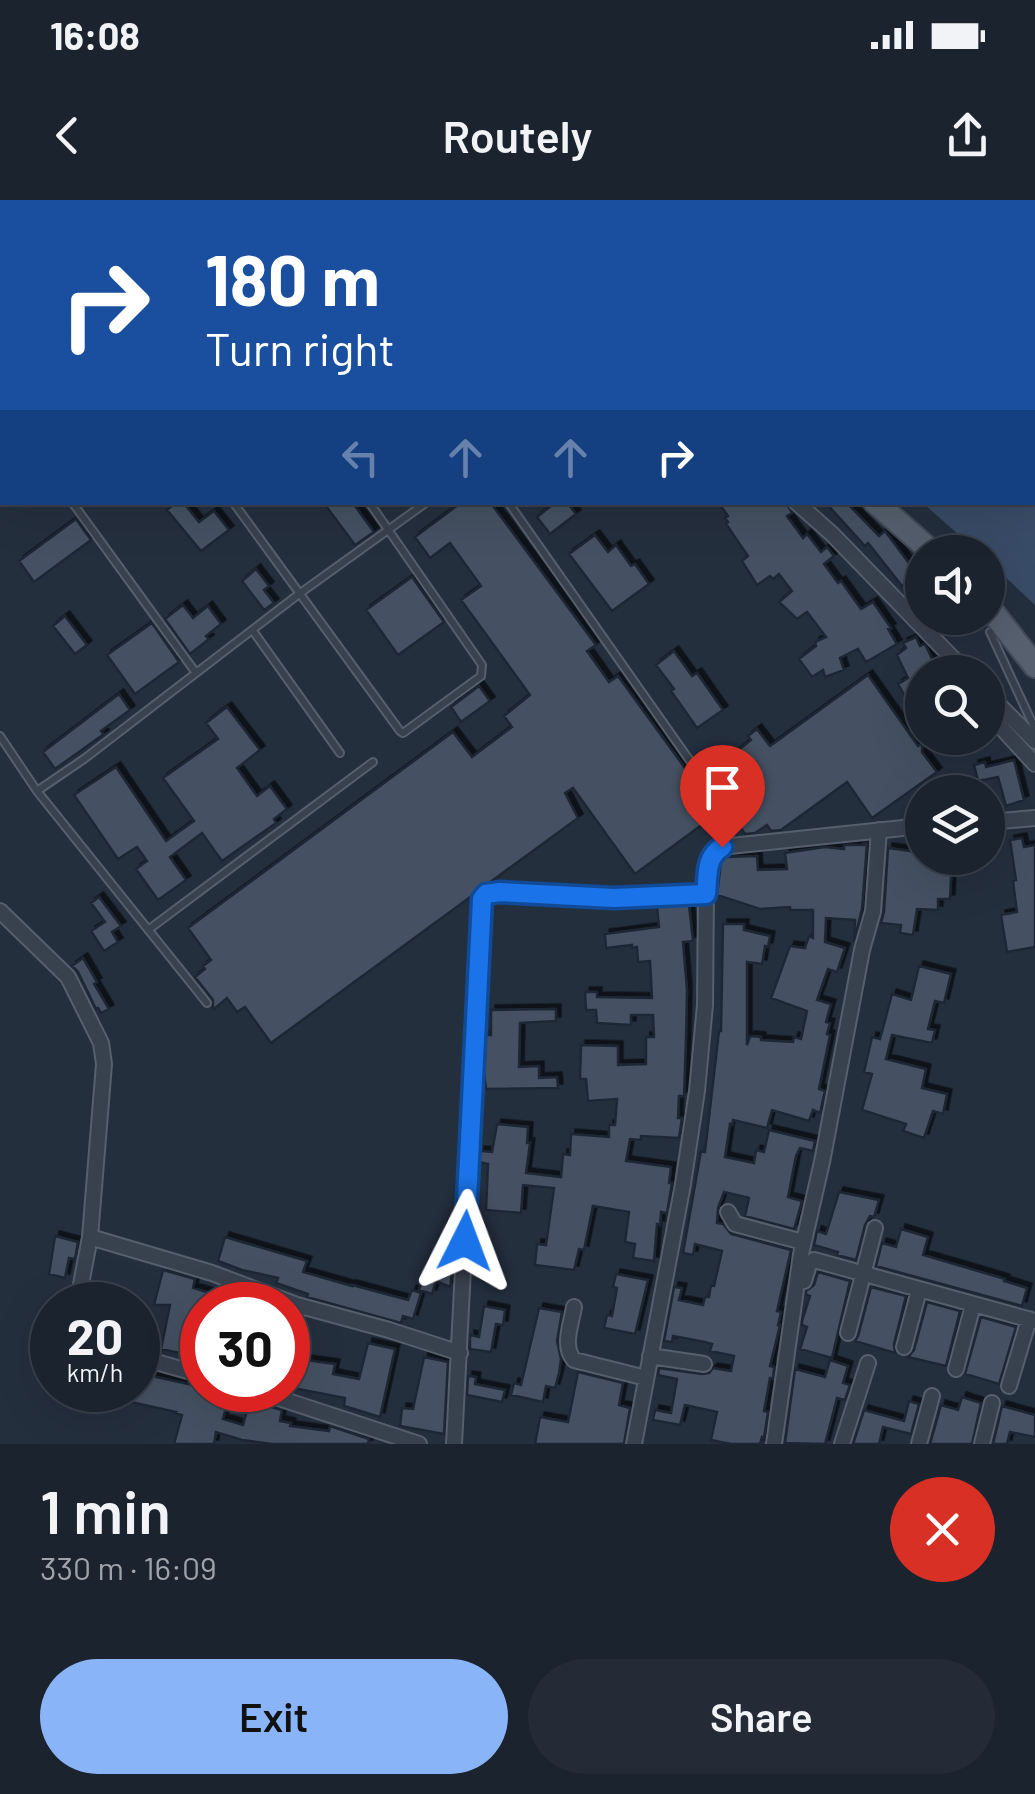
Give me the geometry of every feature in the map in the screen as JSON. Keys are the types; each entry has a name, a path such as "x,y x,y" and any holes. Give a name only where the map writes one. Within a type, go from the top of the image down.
{"main road":[{"path":"878,505 913,535"},
{"path":"1005,628 1035,666"}],"street":[{"path":"799,505 949,655"},
{"path":"1005,711 1035,740"},
{"path":"1005,734 1035,764"},
{"path":"1005,821 1035,818"},
{"path":"634,1444 697,1091 706,979 709,862 722,847 905,828"},
{"path":"776,1444 802,1248 873,911 879,830"},
{"path":"454,1444 482,899 486,894 500,892 614,898 706,894"},
{"path":"0,911 68,977 101,1042 104,1064 90,1237 81,1282"},
{"path":"728,1212 735,1224 802,1248"},
{"path":"848,1333 875,1228"},
{"path":"90,1237 460,1353"},
{"path":"802,1248 808,1269"},
{"path":"802,1288 809,1264 814,1260 1032,1320 1009,1386"},
{"path":"904,1347 919,1290"},
{"path":"956,1369 973,1305"},
{"path":"574,1307 567,1346 570,1357 646,1378"},
{"path":"650,1356 704,1364"},
{"path":"842,1444 868,1363"},
{"path":"918,1444 932,1396"},
{"path":"982,1444 992,1403"},
{"path":"310,1408 419,1444"}],"lane":[{"path":"74,505 196,673"},
{"path":"235,505 400,731 406,732 481,676 482,664 371,505"},
{"path":"37,791 423,505"},
{"path":"510,505 702,778"},
{"path":"253,631 340,753"},
{"path":"991,635 1035,729"},
{"path":"0,736 37,791 207,1004"},
{"path":"148,930 372,762"}],"water":[{"path":"925,505 1035,505 1035,605 1005,577 1005,535 959,535"}],"building":[{"path":"173,505 185,505 199,522 214,511 229,530 201,551 167,510"},
{"path":"325,505 354,505 374,532 355,545"},
{"path":"458,505 492,505 596,645 587,651 609,682 618,676 706,797 733,777 722,763 751,740 748,736 757,729 770,746 868,675 905,728 905,755 924,755 937,772 905,775 905,795 872,818 847,782 781,830 771,831 767,825 745,834 726,807 635,874 573,788 565,793 578,818 489,883 479,886 473,895 271,1043 245,1007 237,1012 227,998 214,1009 213,1000 195,977 211,960 188,928 453,732 472,757 512,727 504,716 530,695 461,600 481,586 450,543 430,558 415,537"},
{"path":"552,505 569,505 576,514 550,534 537,517"},
{"path":"720,505 788,505 792,513 787,516 803,538 807,534 821,552 827,547 834,556 824,564 838,583 841,581 861,609 873,602 897,644 866,662 858,649 840,658 844,670 825,677 823,670 812,677 799,659 816,646 815,642 826,637 807,612 797,619 779,602 792,591 779,574 757,585 742,561 748,556 726,524 728,516"},
{"path":"828,505 849,505 879,536 885,531 905,558 905,584 902,586 868,543 865,546"},
{"path":"76,519 91,540 34,582 19,561"},
{"path":"595,535 608,552 616,545 649,584 612,611 569,554"},
{"path":"256,569 269,586 264,590 274,603 264,610 242,581"},
{"path":"412,577 444,622 398,655 366,610"},
{"path":"183,605 193,618 208,606 221,624 190,654 165,619"},
{"path":"65,616 87,645 75,654 53,626"},
{"path":"152,623 179,662 135,694 107,655"},
{"path":"916,637 930,655 905,655 905,672 897,655 906,648 903,643"},
{"path":"674,651 692,676 697,673 723,710 697,728 656,665"},
{"path":"479,686 490,701 461,722 451,707"},
{"path":"119,694 130,710 55,769 43,752"},
{"path":"227,707 260,750 237,768 257,796 270,786 287,809 274,819 276,823 222,861 202,833 170,857 186,880 158,900 136,869 147,861 137,847 118,859 74,795 116,767 166,841 194,821 163,778 218,739 206,723"},
{"path":"1014,760 1024,800 1006,806 1005,775 976,775 974,765 985,762 986,767"},
{"path":"1022,838 1024,847 1035,845 1035,947 1007,952 1001,915 1017,912 1010,840"},
{"path":"864,843 862,909 854,941 855,920 826,918 825,942 845,948 837,972 828,969 817,1000 831,1004 826,1022 830,1023 830,1035 819,1089 825,1091 820,1113 813,1110 809,1121 772,1110 767,1128 733,1120 730,1124 725,1157 754,1163 756,1150 764,1152 769,1130 815,1141 813,1151 800,1148 796,1156 788,1197 802,1201 794,1229 745,1216 749,1198 724,1192 718,1208 717,1223 731,1234 791,1250 777,1311 781,1312 780,1325 770,1366 774,1367 773,1379 770,1378 764,1411 768,1412 764,1438 760,1444 711,1440 717,1412 685,1405 680,1425 653,1420 655,1410 671,1413 677,1379 658,1375 659,1368 702,1374 713,1368 731,1371 734,1356 710,1351 712,1344 705,1342 673,1336 672,1342 664,1341 674,1287 682,1288 679,1300 703,1305 711,1285 714,1286 722,1251 695,1244 693,1255 683,1253 701,1151 705,1152 721,1031 723,924 744,924 744,930 770,936 762,964 747,962 747,1045 750,1036 793,1042 794,1037 801,1039 807,1011 771,998 790,946 805,948 809,936 813,938 813,910 760,909 717,895 721,862 726,857 757,856 758,870 787,869 785,853 825,847 844,849 844,845"},
{"path":"888,848 905,850 905,875 951,875 950,899 938,899 938,910 917,909 913,935 900,933 901,925 881,923"},
{"path":"99,897 121,926 112,932 118,942 104,951 91,931 105,922 91,903"},
{"path":"689,905 693,941 683,942 687,990 679,1138 630,1139 626,1161 671,1167 667,1213 661,1212 660,1225 657,1224 654,1261 633,1258 635,1244 625,1242 629,1212 593,1206 584,1250 579,1249 574,1270 535,1265 537,1244 546,1245 554,1188 523,1185 521,1213 486,1210 488,1164 479,1162 480,1151 492,1152 497,1124 528,1127 526,1173 561,1177 563,1154 570,1155 571,1134 609,1137 609,1125 615,1125 617,1099 588,1101 586,1079 580,1079 581,1045 618,1046 618,1065 646,1064 646,1037 654,1037 653,1015 631,1015 631,1025 597,1023 596,1010 586,1010 585,992 597,992 597,997 652,998 650,961 638,962 637,947 632,945 606,948 605,934 659,927 657,907"},
{"path":"83,958 109,1009 101,1013 72,966"},
{"path":"919,966 951,974 944,1003 935,1001 928,1029 935,1030 932,1043 892,1035 886,1059 926,1069 922,1088 947,1094 943,1114 933,1111 924,1138 903,1131 906,1124 862,1110 872,1074 864,1072 872,1037 880,1039 892,994 911,1000"},
{"path":"556,1009 556,1021 520,1023 519,1067 539,1066 539,1078 557,1077 558,1088 486,1089 486,1035 491,1035 491,1010"},
{"path":"839,1192 879,1200 874,1217 870,1216 865,1225 856,1260 814,1245 817,1231 826,1234"},
{"path":"901,1229 928,1237 923,1255 1027,1288 1022,1306 876,1266 882,1243 896,1247"},
{"path":"55,1236 78,1242 75,1259 69,1258 65,1278 49,1274"},
{"path":"225,1237 307,1261 303,1272 352,1286 408,1300 412,1290 421,1293 413,1319 403,1316 401,1323 310,1298 310,1282 276,1282 278,1278 218,1261"},
{"path":"427,1265 452,1273 450,1287 436,1281 432,1294 419,1290"},
{"path":"163,1270 195,1279 180,1282 180,1353 161,1349 170,1305 160,1305"},
{"path":"818,1272 850,1281 832,1358 800,1349 807,1327 802,1325 810,1296 806,1291 814,1285"},
{"path":"616,1274 648,1280 635,1334 604,1328 607,1315 612,1316"},
{"path":"871,1287 906,1296 895,1353 855,1341"},
{"path":"927,1302 960,1311 946,1366 908,1357 914,1350"},
{"path":"484,1306 505,1310 503,1325 496,1324 491,1352 470,1349 470,1335 479,1337"},
{"path":"539,1308 562,1312 557,1341 559,1373 555,1388 546,1386 543,1402 511,1395 514,1383 521,1385"},
{"path":"981,1317 1016,1327 999,1384 965,1374"},
{"path":"368,1343 395,1349 380,1417 344,1406 345,1398 310,1391 310,1361 335,1364 333,1374 359,1379"},
{"path":"424,1357 448,1362 444,1434 400,1426 402,1408 413,1409"},
{"path":"830,1360 848,1366 843,1383 850,1385 845,1400 837,1398 825,1444 785,1443 795,1369 825,1377"},
{"path":"578,1372 623,1383 619,1405 630,1408 624,1444 535,1444 540,1417 568,1422"},
{"path":"468,1376 476,1377 475,1384 505,1390 502,1402 467,1395"},
{"path":"160,1378 180,1382 180,1412 225,1412 223,1419 243,1425 247,1412 282,1412 280,1421 291,1423 290,1426 329,1431 330,1426 369,1439 368,1444 272,1444 216,1432 214,1444 174,1444 182,1415 160,1408"},
{"path":"962,1397 981,1403 972,1444 930,1444 941,1405 958,1410"},
{"path":"909,1401 919,1404 911,1434 883,1427 879,1444 853,1444 864,1410 904,1421"},
{"path":"1002,1406 1035,1415 1035,1437 1010,1432 1007,1444 993,1444"}],"route":[{"path":"465,1241 482,899 492,892 614,898 706,894 711,856 722,847"}]}
